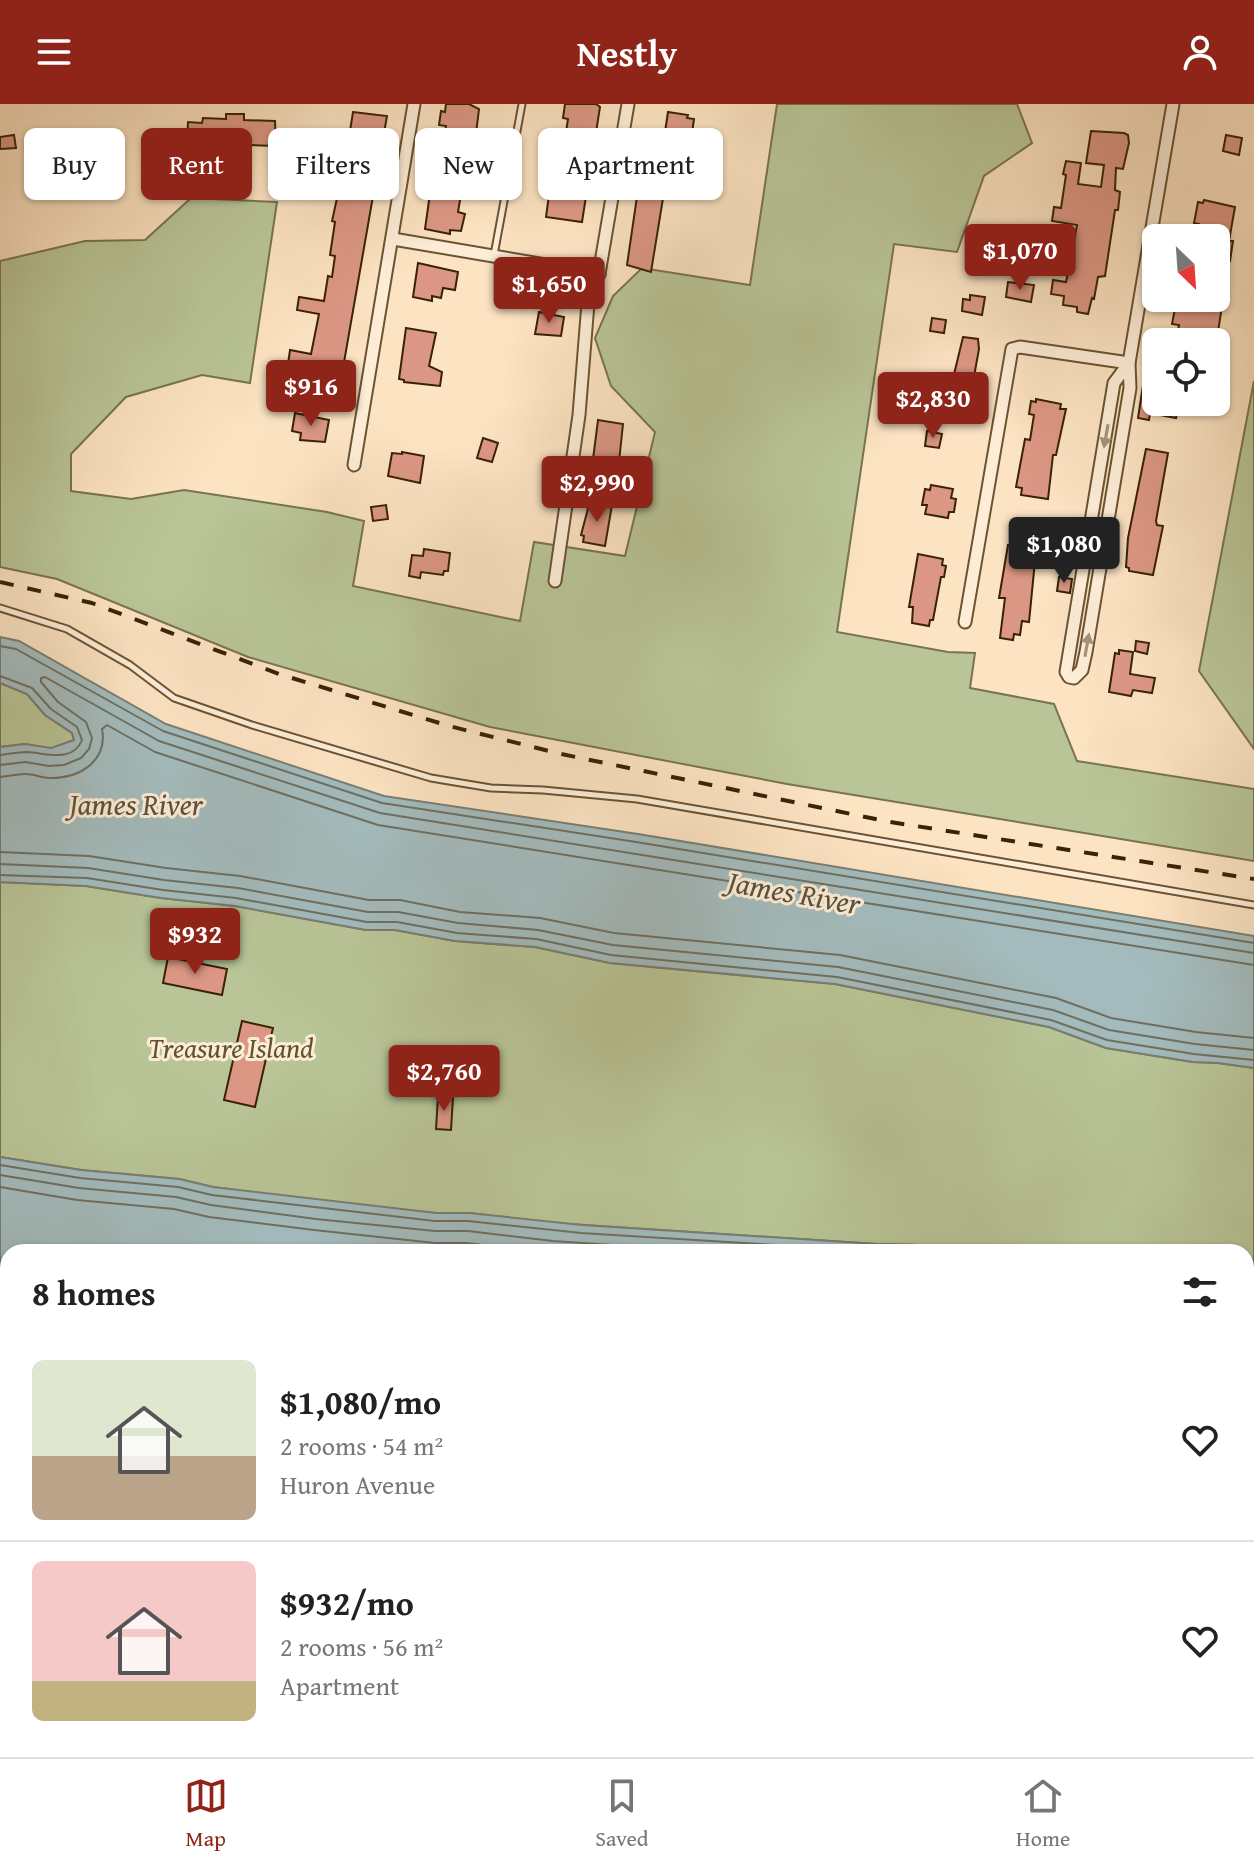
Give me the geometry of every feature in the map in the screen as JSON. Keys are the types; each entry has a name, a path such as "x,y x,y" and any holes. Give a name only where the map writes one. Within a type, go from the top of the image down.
{"street":[{"path":"354,465 414,104"},
{"path":"555,581 579,415 589,291 599,274 628,104"},
{"path":"1129,363 1114,383 1067,661 1066,672 1074,678 1082,670 1086,652 1130,388 1129,363 1173,104"},
{"path":"393,239 599,274"},
{"path":"965,622 1012,349 1020,347 1129,363"}],"lane":[{"path":"494,255 522,104"},
{"path":"0,608 67,629 130,665 174,698 252,725 431,778 491,788 637,799 1254,905"}],"green space":[{"path":"777,104 1017,104 1032,143 984,176 957,252 894,244 837,632 948,652 975,653 970,688 1054,704 1077,761 1254,789 1254,861 787,784 490,727 248,657 57,579 0,567 0,261 85,241 145,240 189,200 277,202 250,383 202,375 126,397 71,454 71,491 131,499 184,490 327,512 364,521 353,586 520,621 534,542 625,556 655,432 611,386 595,338 613,296 642,268 750,285"},
{"path":"1254,381 1254,749 1199,671"},
{"path":"0,683 27,694 45,715 72,733 74,740 51,749 25,744 0,747"},
{"name":"Treasure Island","path":"0,882 86,886 235,906 366,930 395,930 455,941 535,947 610,963 835,984 1049,1027 1106,1048 1254,1068 1254,1244 877,1244 554,1223 318,1201 213,1187 179,1179 81,1170 0,1157"}],"water":[{"name":"James River","path":"0,637 19,641 166,724 384,796 638,834 1254,936 1254,1068 1106,1048 1049,1027 835,984 610,963 535,947 455,941 395,930 366,930 235,906 86,886 0,882 0,747 25,744 51,748 74,740 72,733 45,715 27,694 0,683"},
{"path":"0,1157 81,1170 179,1179 213,1187 436,1213 877,1244 0,1244"}],"building":[{"path":"446,104 469,104 479,109 477,128 446,128 439,125 441,111 445,112"},
{"path":"565,104 596,104 600,107 597,128 567,128 568,119 563,118"},
{"path":"353,112 387,116 385,128 350,128"},
{"path":"668,112 694,119 693,128 666,128"},
{"path":"226,114 244,114 244,120 275,121 275,128 268,128 268,146 252,145 252,128 188,128 188,122 202,123 203,118 226,119"},
{"path":"1091,131 1124,133 1128,135 1129,143 1123,169 1116,168 1115,190 1120,192 1105,276 1098,277 1088,314 1077,312 1077,307 1063,305 1064,296 1051,294 1053,280 1066,282 1077,225 1052,221 1054,207 1061,208 1066,161 1081,163 1078,184 1101,187 1104,165 1086,163"},
{"path":"14,135 16,148 0,149 0,137"},
{"path":"1226,135 1242,138 1239,155 1223,151"},
{"path":"337,200 372,200 339,391 335,392 305,386 308,366 288,364 290,350 311,354 319,314 297,310 299,297 324,301 335,256 330,255 335,222 332,221"},
{"path":"429,200 460,200 458,212 465,214 461,231 450,230 450,234 425,229"},
{"path":"548,200 585,200 582,222 546,217"},
{"path":"636,200 663,200 651,272 627,265"},
{"path":"1204,200 1235,207 1230,235 1230,224 1194,223 1198,202 1203,203"},
{"path":"418,263 458,272 455,290 443,288 441,298 432,296 432,301 413,297"},
{"path":"1008,282 1034,285 1031,302 1006,297"},
{"path":"970,295 985,297 982,315 962,311 963,299 970,300"},
{"path":"539,312 564,317 561,336 535,334"},
{"path":"1174,312 1221,312 1219,328 1178,328 1179,325 1172,324"},
{"path":"932,318 946,320 944,333 930,331"},
{"path":"406,328 436,333 429,366 442,372 440,386 399,379"},
{"path":"963,337 978,339 979,349 971,393 974,394 966,417 937,410 940,393 949,395"},
{"path":"1142,392 1142,416 1150,416 1149,420 1138,418"},
{"path":"1036,399 1061,404 1060,409 1066,409 1056,455 1053,455 1048,499 1021,495 1022,488 1016,487 1025,439 1030,440 1034,415 1029,414 1031,401 1036,402"},
{"path":"295,413 329,420 325,442 300,440 301,433 292,431"},
{"path":"598,420 623,424 619,462 625,463 623,476 591,475"},
{"path":"927,431 942,434 939,448 925,446"},
{"path":"483,438 498,443 492,462 477,458"},
{"path":"1146,449 1168,453 1156,521 1157,525 1163,526 1153,575 1129,571 1126,567 1128,538"},
{"path":"392,453 424,456 420,483 388,476"},
{"path":"931,485 953,489 951,498 956,499 954,512 949,512 948,518 925,514 927,505 922,505 925,489 930,490"},
{"path":"590,501 612,505 605,546 583,542 584,536 581,535"},
{"path":"386,505 388,519 373,521 371,507"},
{"path":"1015,536 1039,539 1038,544 1045,545 1042,562 1035,561 1029,622 1022,621 1020,635 1014,634 1013,640 1000,638 1005,598 999,598 1008,545 1014,546"},
{"path":"424,549 450,553 448,571 444,571 443,575 421,572 420,578 409,576 412,555 423,556"},
{"path":"918,554 943,559 942,565 946,566 929,626 912,623 913,607 909,607"},
{"path":"1059,577 1072,579 1070,593 1057,591"},
{"path":"1136,641 1149,643 1147,654 1135,651"},
{"path":"1119,650 1133,652 1130,674 1155,678 1152,693 1133,690 1131,696 1109,692 1115,653 1119,654"},
{"path":"168,957 227,969 222,995 163,983"},
{"path":"242,1021 273,1028 255,1107 224,1100"},
{"path":"438,1096 453,1097 451,1130 436,1129"}],"railway":[{"path":"0,582 92,603 279,674 449,726 561,754 890,822 1254,879"}]}
